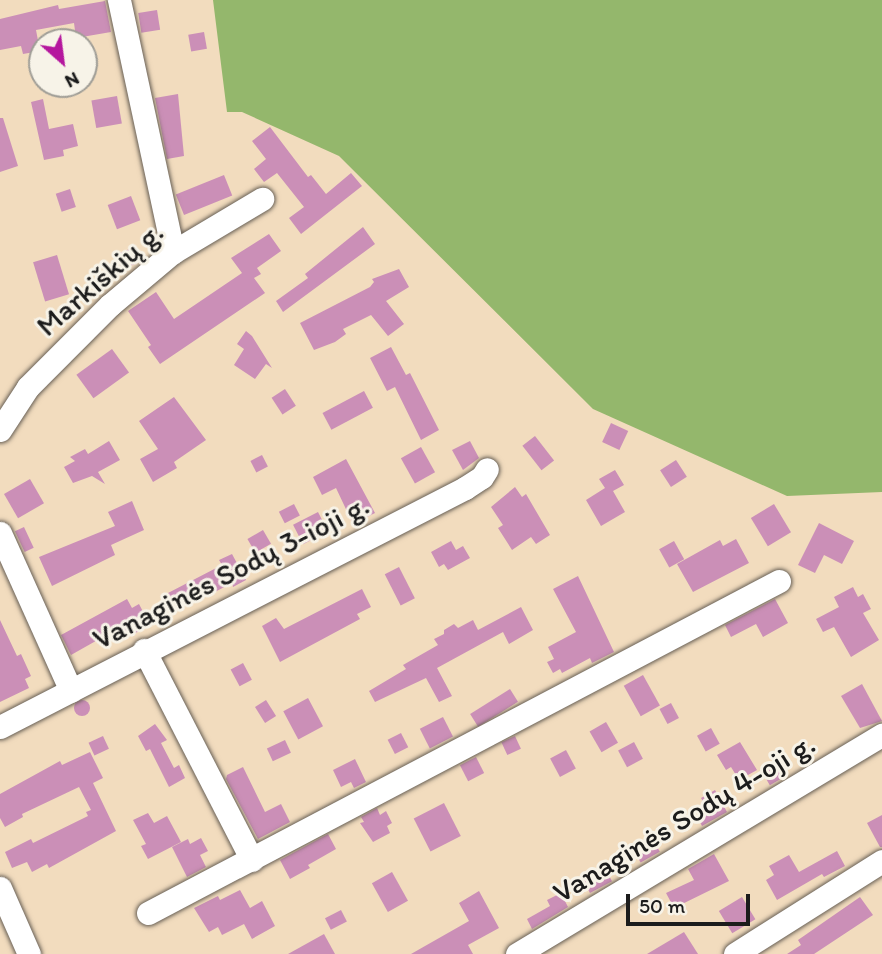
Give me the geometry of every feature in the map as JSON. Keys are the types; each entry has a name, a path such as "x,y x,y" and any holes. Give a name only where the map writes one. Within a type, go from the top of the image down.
{"street":[{"path":"119,0 173,252"},
{"name":"Markiškių g.","path":"0,430 28,387 110,305 173,252 262,199"},
{"name":"Vanaginės Sodų 3-ioji g.","path":"0,727 145,650 465,488 482,477 487,469"},
{"path":"0,533 71,691"},
{"path":"148,913 779,581"},
{"path":"145,650 252,860"},
{"name":"Vanaginės Sodų 4-oji g.","path":"517,954 882,736"},
{"path":"735,954 882,861"},
{"path":"0,888 29,954"}],"green space":[{"path":"213,0 882,0 882,492 787,496 593,409 339,156 242,112 227,112"}],"building":[{"path":"105,1 111,32 98,34 98,28 75,28 74,23 28,28 28,53 23,54 21,46 0,50 0,19 58,5 59,9"},
{"path":"157,10 160,30 141,33 138,13"},
{"path":"204,32 207,49 191,52 188,35"},
{"path":"178,94 184,156 167,159 155,98"},
{"path":"117,96 122,124 96,128 91,101"},
{"path":"43,99 49,129 73,124 78,146 63,150 64,156 44,160 31,102"},
{"path":"0,118 3,118 18,166 0,172"},
{"path":"270,127 308,177 311,175 326,194 351,173 362,186 301,234 289,218 304,207 277,173 264,182 254,169 266,159 252,141"},
{"path":"224,175 232,195 184,215 176,194"},
{"path":"70,189 76,207 62,212 56,194"},
{"path":"131,196 140,220 117,229 108,205"},
{"path":"363,227 375,244 283,312 276,301 308,278 305,274"},
{"path":"269,234 281,251 257,268 261,274 254,278 265,293 160,364 148,347 151,345 128,311 156,292 174,319 242,273 231,258"},
{"path":"132,248 138,263 122,269 116,254"},
{"path":"57,255 69,294 45,302 33,262"},
{"path":"399,269 409,287 386,301 404,324 388,336 371,315 343,329 346,334 335,342 314,350 300,323 370,287 374,282 372,279"},
{"path":"246,331 272,368 266,364 255,379 234,365 244,349 237,344"},
{"path":"391,347 406,375 410,373 439,430 421,440 395,387 387,391 370,358"},
{"path":"112,349 129,372 93,398 76,375"},
{"path":"285,389 296,406 282,414 272,398"},
{"path":"364,391 373,408 331,430 323,413"},
{"path":"174,397 206,440 174,462 177,468 153,482 140,459 158,449 139,421"},
{"path":"611,423 628,431 619,450 602,442"},
{"path":"535,436 554,460 541,470 522,446"},
{"path":"109,441 120,460 98,472 105,484 92,476 73,483 64,467 75,461 70,457 85,449 88,454"},
{"path":"470,441 479,458 463,470 452,450"},
{"path":"421,447 435,472 415,484 401,458"},
{"path":"262,455 268,467 256,472 250,461"},
{"path":"346,459 375,513 353,524 336,488 322,495 313,477"},
{"path":"676,460 687,477 671,487 660,470"},
{"path":"615,470 624,485 613,491 625,512 601,526 586,500 605,488 599,479"},
{"path":"30,479 44,503 18,518 4,494"},
{"path":"515,487 522,497 526,494 550,535 536,544 531,537 512,550 498,528 503,525 491,507"},
{"path":"132,501 144,530 111,545 115,555 52,586 39,557 115,526 108,512"},
{"path":"294,504 300,516 285,523 279,512"},
{"path":"774,504 791,532 768,546 751,518"},
{"path":"318,512 328,532 303,544 293,525"},
{"path":"819,523 854,541 842,564 824,555 815,573 798,565"},
{"path":"24,527 34,548 25,552 15,531"},
{"path":"263,530 271,544 255,553 247,539"},
{"path":"736,539 749,563 693,592 677,564 720,540 723,546"},
{"path":"451,541 456,550 463,546 470,558 448,570 444,564 439,567 431,552"},
{"path":"674,541 684,559 669,568 659,549"},
{"path":"232,554 246,580 233,587 232,583 211,594 210,591 178,608 168,593 222,565 219,560"},
{"path":"399,567 415,598 401,605 385,574"},
{"path":"578,576 614,652 592,663 590,658 562,673 560,669 553,673 547,662 554,659 548,647 576,632 553,589"},
{"path":"853,587 858,597 863,594 871,609 863,613 879,640 851,657 834,627 823,632 816,619 839,607 834,597"},
{"path":"362,589 371,607 357,614 360,619 280,662 262,626 276,618 284,629"},
{"path":"127,599 132,608 139,604 150,625 123,640 117,629 71,655 61,635"},
{"path":"775,599 788,623 763,637 756,624 731,637 725,625"},
{"path":"521,607 533,630 509,644 503,632 437,668 452,696 439,702 426,678 375,702 369,691 406,669 403,665 438,645 434,639 444,634 444,630 454,624 458,628 473,620 478,630"},
{"path":"0,620 17,656 21,654 31,676 25,679 29,688 0,702"},
{"path":"243,663 252,680 240,686 231,670"},
{"path":"643,675 660,706 641,716 624,686"},
{"path":"862,684 882,721 860,728 841,696"},
{"path":"510,689 518,702 478,727 470,714"},
{"path":"308,698 323,726 298,739 283,711"},
{"path":"82,700 90,708 82,716 74,708"},
{"path":"266,700 276,716 265,723 255,707"},
{"path":"671,703 679,718 668,724 660,709"},
{"path":"443,717 453,737 430,748 420,729"},
{"path":"606,722 618,743 602,752 590,732"},
{"path":"155,724 167,740 161,743 174,768 179,765 185,778 169,787 150,749 146,751 138,736"},
{"path":"711,728 720,744 706,752 697,736"},
{"path":"401,733 408,747 395,754 388,740"},
{"path":"103,736 109,749 94,755 88,743"},
{"path":"515,736 521,749 507,755 501,742"},
{"path":"285,740 291,753 273,761 267,748"},
{"path":"634,742 643,759 627,767 618,750"},
{"path":"740,742 757,770 739,780 731,767 726,770 717,755"},
{"path":"566,750 576,769 560,777 550,758"},
{"path":"90,752 103,778 93,783 116,831 49,868 47,864 32,872 27,862 12,868 5,852 31,839 33,843 88,816 86,812 91,810 79,787 22,814 23,817 5,827 0,818 0,794 60,761 62,765"},
{"path":"476,757 484,773 468,781 460,765"},
{"path":"355,759 366,782 354,788 351,782 341,787 333,770"},
{"path":"780,761 788,775 770,785 762,772"},
{"path":"243,767 265,812 281,804 290,822 258,839 226,779 227,775"},
{"path":"715,790 727,812 702,826 697,816 708,810 701,798"},
{"path":"444,803 461,836 431,851 414,818"},
{"path":"377,808 380,815 386,811 392,823 387,826 390,833 373,842 360,823 364,822 361,817"},
{"path":"148,813 154,823 167,816 181,842 148,859 141,846 146,844 133,820"},
{"path":"882,815 882,847 880,847 867,823"},
{"path":"328,834 336,849 290,879 280,860"},
{"path":"201,838 208,851 200,855 206,867 187,877 172,847 188,839 190,844"},
{"path":"655,843 660,852 641,862 636,854"},
{"path":"837,851 845,866 824,877 822,874 777,900 766,880 774,875 769,866 789,855 799,872"},
{"path":"714,854 729,881 674,908 666,893 694,880 688,869"},
{"path":"605,868 612,881 590,893 583,880"},
{"path":"392,872 408,901 388,912 372,883"},
{"path":"240,890 250,908 262,901 275,926 252,939 244,924 222,935 218,927 209,932 194,908 218,896 220,900"},
{"path":"479,891 499,928 468,945 473,954 411,954 469,921 459,903"},
{"path":"561,893 568,907 532,929 527,919 550,906 547,900"},
{"path":"742,897 755,919 732,933 719,911"},
{"path":"860,897 873,915 814,954 787,954 801,945 798,940"},
{"path":"341,910 347,922 331,930 325,918"},
{"path":"684,932 698,954 647,954"},
{"path":"324,934 335,954 288,954"}]}
